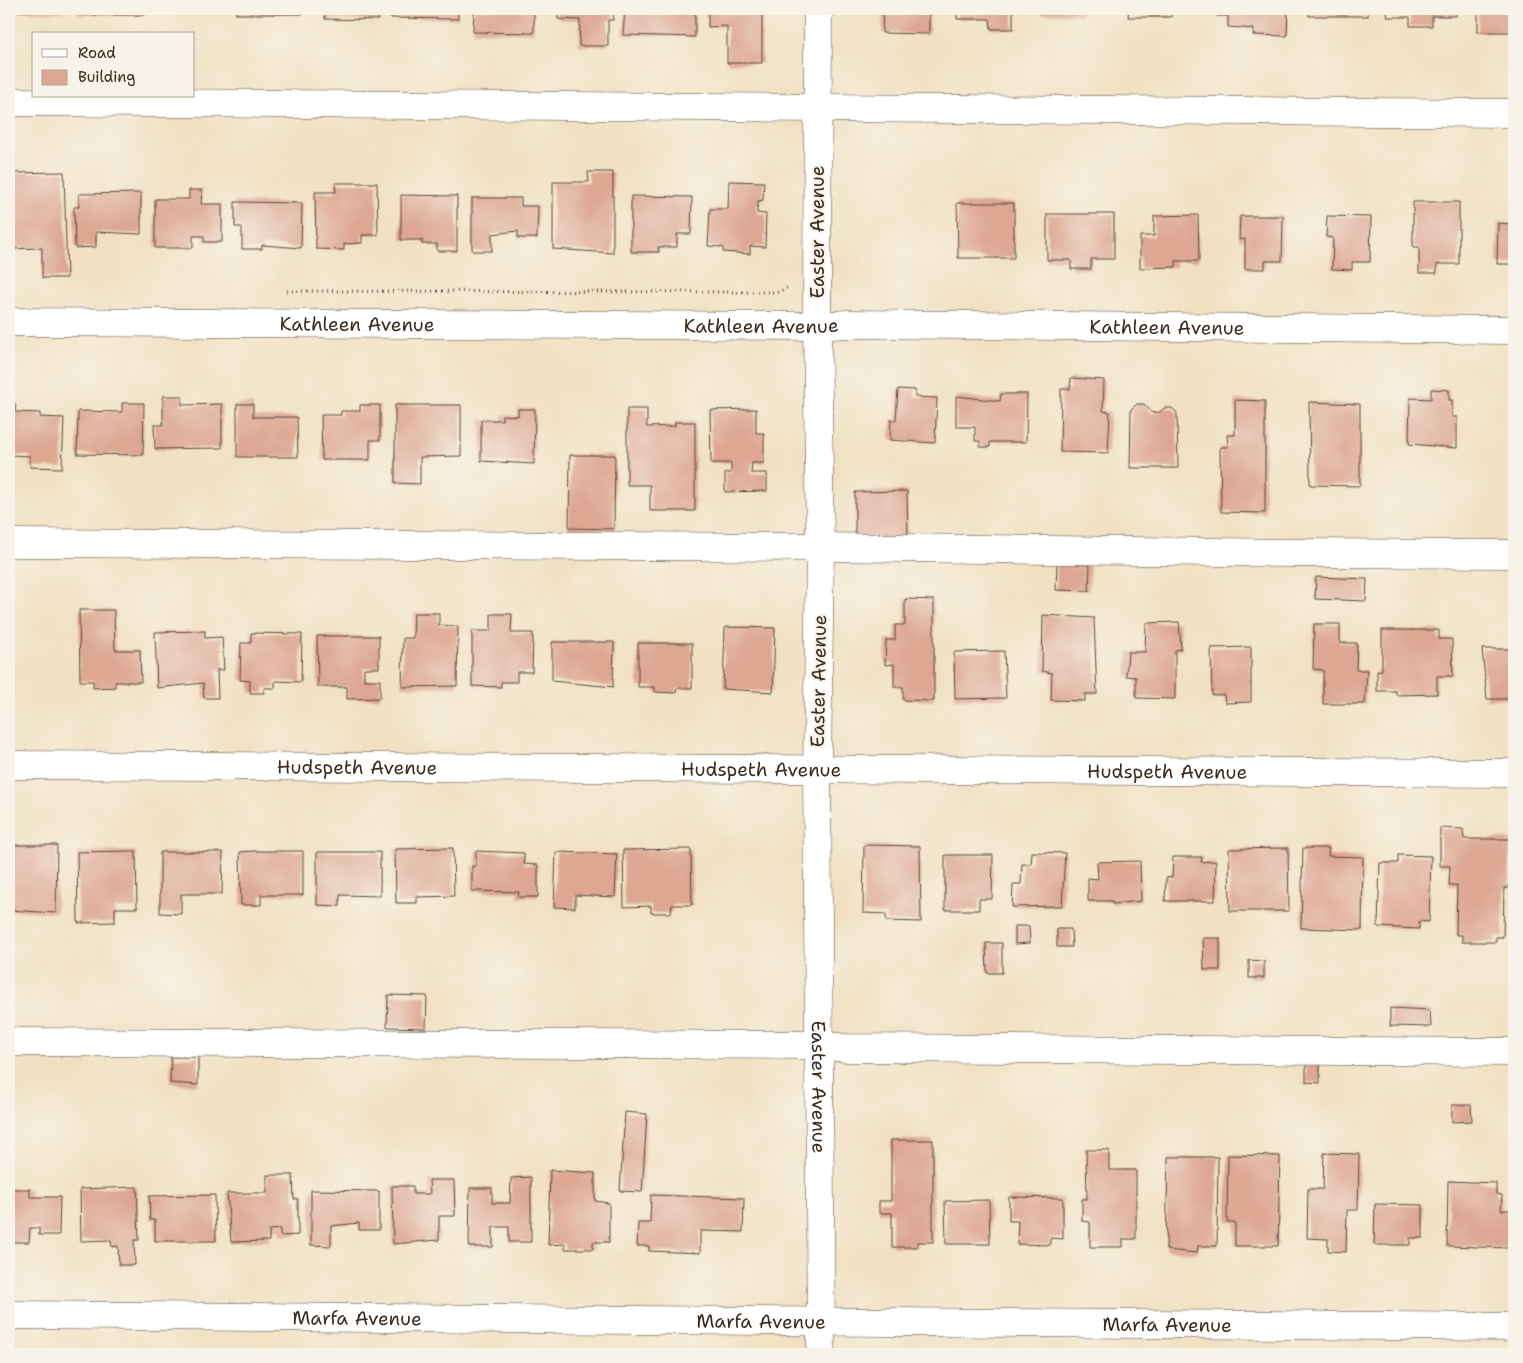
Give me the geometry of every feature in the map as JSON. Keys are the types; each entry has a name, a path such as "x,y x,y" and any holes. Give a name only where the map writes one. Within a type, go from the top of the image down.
{"street":[{"name":"Easter Avenue","path":"818,9 817,326 820,547 817,770 821,1354"},
{"path":"9,102 1514,113"},
{"name":"Kathleen Avenue","path":"9,322 817,326 847,324 1514,330"},
{"path":"9,543 820,547 1514,554"},
{"name":"Hudspeth Avenue","path":"9,765 1514,773"},
{"path":"9,1042 818,1045 846,1048 1514,1052"},
{"name":"Marfa Avenue","path":"9,1316 1514,1327"}],"path":[{"path":"286,291 778,292 791,284"}],"building":[{"path":"9,9 64,9 64,12 9,11"},
{"path":"78,9 144,9 144,15 78,15"},
{"path":"236,9 302,9 302,14 236,14"},
{"path":"325,9 378,9 378,20 325,19"},
{"path":"391,9 458,9 458,19 391,18"},
{"path":"474,9 534,9 534,33 473,32"},
{"path":"558,9 614,9 613,20 608,20 608,46 579,46 580,20 558,19"},
{"path":"625,9 695,9 695,37 623,35"},
{"path":"708,9 762,9 762,63 727,63 727,26 708,27"},
{"path":"883,9 929,9 929,34 882,33"},
{"path":"946,9 1013,9 1013,29 991,29 990,19 957,19 957,13 946,13"},
{"path":"1041,9 1082,9 1082,14 1041,14"},
{"path":"1129,9 1172,9 1171,17 1128,17"},
{"path":"1217,9 1288,9 1287,36 1253,35 1254,29 1228,27 1228,16 1217,16"},
{"path":"1309,9 1368,9 1368,16 1309,16"},
{"path":"1388,9 1456,9 1456,16 1432,16 1432,26 1410,26 1410,17 1387,17"},
{"path":"1478,9 1514,9 1514,32 1478,32"},
{"path":"64,172 67,278 42,278 42,248 9,249 9,173"},
{"path":"588,172 613,172 613,253 553,249 553,182 589,182"},
{"path":"729,181 764,182 763,200 758,201 757,213 766,214 765,247 750,246 750,254 723,252 723,247 708,246 710,209 728,209"},
{"path":"335,183 377,183 378,235 362,235 362,243 344,244 344,250 316,249 315,192 336,192"},
{"path":"189,190 202,190 201,204 222,204 222,242 204,242 204,236 193,236 193,248 155,248 155,199 189,199"},
{"path":"141,193 141,234 96,232 96,247 75,248 74,207 79,207 79,194"},
{"path":"401,195 457,196 457,251 437,251 437,244 422,244 422,240 401,240"},
{"path":"631,196 692,197 691,234 677,234 677,247 658,247 659,252 631,252"},
{"path":"472,198 521,198 521,206 538,206 537,238 518,238 518,231 492,234 492,251 472,251"},
{"path":"235,202 302,203 301,248 262,245 262,249 242,249 242,227 235,227"},
{"path":"1413,202 1459,202 1459,264 1437,264 1437,273 1419,273 1419,247 1413,247"},
{"path":"957,203 1014,203 1014,258 958,258"},
{"path":"1047,214 1114,214 1114,259 1091,259 1091,269 1071,269 1071,260 1047,260"},
{"path":"1198,215 1199,261 1176,261 1176,267 1140,268 1140,236 1154,236 1154,216"},
{"path":"1240,216 1283,216 1282,261 1265,261 1265,269 1245,269 1245,239 1239,240"},
{"path":"1327,216 1371,217 1370,262 1352,262 1352,270 1332,269 1333,238 1326,237"},
{"path":"1498,223 1514,224 1514,264 1497,264"},
{"path":"1071,378 1104,380 1103,411 1110,412 1108,453 1060,452 1061,389 1070,389"},
{"path":"898,389 915,390 915,397 937,398 935,443 890,440 891,420 896,420"},
{"path":"1431,389 1449,390 1449,400 1452,400 1452,417 1457,417 1457,448 1409,444 1410,398 1431,399"},
{"path":"1001,394 1027,394 1026,442 990,442 990,447 980,447 980,441 975,441 975,427 956,427 956,396 1000,401"},
{"path":"163,396 182,396 182,405 222,404 222,448 155,449 154,425 163,425"},
{"path":"1235,400 1265,401 1265,513 1221,512 1220,447 1228,447 1227,435 1235,435"},
{"path":"1309,402 1360,404 1360,486 1310,485"},
{"path":"122,403 144,403 143,455 77,454 78,411 122,412"},
{"path":"9,404 16,404 15,412 40,413 40,417 64,418 62,468 30,467 30,456 9,455"},
{"path":"237,404 253,404 253,417 297,417 298,457 237,457"},
{"path":"1137,404 1144,404 1152,413 1160,412 1164,408 1172,408 1177,413 1178,468 1130,468 1131,409"},
{"path":"360,405 380,405 380,440 370,440 370,460 322,460 321,415 341,415 341,411 360,411"},
{"path":"395,405 461,405 461,456 420,457 420,484 395,483"},
{"path":"518,409 535,409 534,464 481,461 481,420 502,420 502,415 518,416"},
{"path":"627,409 647,409 647,427 675,426 675,422 695,422 695,511 650,511 650,485 627,485"},
{"path":"756,409 756,433 764,433 764,463 752,463 751,473 767,473 767,491 725,492 725,473 731,473 731,463 711,463 710,410"},
{"path":"570,455 615,455 614,529 569,528"},
{"path":"907,491 908,538 855,538 855,492"},
{"path":"1057,563 1090,565 1089,591 1056,590"},
{"path":"1316,577 1367,579 1366,601 1315,599"},
{"path":"905,599 934,600 934,701 903,700 903,687 894,687 894,664 885,665 886,640 895,640 895,625 905,625"},
{"path":"79,610 114,610 115,650 140,650 141,682 115,682 115,687 93,688 93,681 80,681"},
{"path":"414,613 439,613 439,625 458,626 457,686 402,687 403,638 413,638"},
{"path":"491,614 512,614 511,633 533,633 532,672 517,672 517,682 501,682 501,687 472,686 472,631 491,631"},
{"path":"1043,615 1094,618 1097,694 1085,694 1085,701 1051,700 1052,673 1042,671"},
{"path":"1179,622 1181,649 1175,650 1175,699 1136,698 1136,677 1126,676 1128,652 1145,652 1146,623"},
{"path":"1314,624 1340,624 1340,643 1357,643 1356,670 1367,670 1365,704 1323,704 1323,670 1313,669"},
{"path":"725,627 775,628 773,692 723,689"},
{"path":"1382,630 1439,630 1439,639 1452,639 1453,676 1437,676 1437,694 1396,695 1396,691 1377,691 1377,671 1382,670"},
{"path":"205,631 205,638 222,637 224,670 217,670 218,698 204,698 203,683 157,688 155,632"},
{"path":"251,633 302,634 301,682 275,681 275,688 264,688 264,693 250,693 250,681 240,680 241,643 251,643"},
{"path":"317,636 379,636 379,668 364,668 364,680 380,680 380,698 347,699 347,687 318,687"},
{"path":"552,642 614,642 613,687 552,681"},
{"path":"638,643 692,643 692,688 677,688 676,693 655,692 655,687 638,687"},
{"path":"1251,647 1251,702 1225,703 1224,695 1212,695 1211,648"},
{"path":"1482,649 1514,649 1514,699 1487,699"},
{"path":"1004,651 1006,698 955,699 954,652"},
{"path":"1440,828 1463,829 1464,839 1511,839 1509,888 1504,888 1503,937 1496,937 1496,942 1462,942 1462,935 1456,935 1457,885 1449,885 1450,866 1440,866"},
{"path":"13,845 57,845 56,913 9,910 9,855 13,855"},
{"path":"864,845 920,846 921,922 886,921 886,914 863,913"},
{"path":"453,848 454,896 417,897 417,903 396,903 395,849"},
{"path":"1288,848 1289,911 1230,911 1229,849"},
{"path":"1303,848 1329,848 1328,856 1363,857 1362,930 1301,928"},
{"path":"691,849 692,905 672,905 671,913 651,913 651,906 624,907 623,850"},
{"path":"136,851 137,908 115,908 115,922 78,923 77,852"},
{"path":"303,851 303,895 261,895 261,905 241,905 240,852"},
{"path":"476,851 524,853 524,864 538,865 538,897 518,897 519,892 472,891 472,866 476,866"},
{"path":"160,852 223,852 222,894 181,894 181,914 160,913"},
{"path":"317,852 380,852 380,896 340,895 340,906 317,905"},
{"path":"556,852 617,854 615,897 575,895 575,908 554,907"},
{"path":"1032,852 1065,853 1062,906 1012,907 1013,884 1021,884 1022,864 1031,864"},
{"path":"945,855 993,855 992,899 979,899 979,910 945,910"},
{"path":"1398,855 1431,856 1429,922 1419,921 1419,929 1378,927 1380,863 1398,863"},
{"path":"1173,857 1202,857 1201,862 1216,861 1215,901 1165,901 1166,878 1172,877"},
{"path":"1140,861 1141,901 1112,904 1112,901 1088,901 1088,878 1098,879 1097,862"},
{"path":"1015,926 1029,926 1030,943 1015,944"},
{"path":"1057,929 1071,929 1072,947 1057,947"},
{"path":"1203,938 1220,938 1220,970 1204,970"},
{"path":"986,943 1002,943 1002,973 987,973"},
{"path":"1249,960 1264,961 1264,978 1249,978"},
{"path":"388,995 427,996 426,1028 387,1027"},
{"path":"1390,1008 1430,1010 1431,1027 1390,1026"},
{"path":"171,1057 198,1057 198,1085 170,1083"},
{"path":"1306,1064 1320,1064 1320,1083 1306,1082"},
{"path":"1452,1105 1471,1105 1472,1121 1452,1122"},
{"path":"625,1112 647,1114 642,1192 620,1191"},
{"path":"891,1140 933,1140 933,1242 917,1242 917,1247 892,1247 892,1213 879,1213 879,1201 891,1201"},
{"path":"1086,1150 1109,1150 1109,1170 1136,1170 1136,1239 1123,1239 1123,1247 1090,1247 1090,1222 1082,1221 1082,1199 1087,1199"},
{"path":"1324,1153 1359,1154 1358,1210 1347,1210 1346,1252 1328,1251 1328,1239 1307,1238 1308,1189 1323,1189"},
{"path":"1228,1155 1280,1156 1278,1246 1235,1246 1235,1222 1227,1222"},
{"path":"1168,1157 1218,1157 1217,1246 1198,1246 1197,1253 1166,1250"},
{"path":"550,1170 595,1173 595,1201 609,1203 609,1242 593,1242 593,1249 565,1249 565,1244 548,1245"},
{"path":"267,1175 293,1175 294,1199 298,1199 298,1235 280,1236 280,1229 269,1230 269,1241 231,1242 227,1193 267,1193"},
{"path":"531,1177 531,1242 509,1242 509,1227 493,1227 493,1247 469,1247 470,1188 492,1188 492,1203 510,1203 511,1178"},
{"path":"429,1180 454,1180 455,1216 439,1216 439,1240 393,1244 392,1186 413,1186 413,1194 430,1194"},
{"path":"1448,1181 1496,1183 1496,1194 1502,1195 1501,1210 1511,1210 1510,1248 1447,1246"},
{"path":"137,1187 139,1240 134,1240 135,1265 119,1265 118,1246 112,1247 111,1240 81,1241 80,1189"},
{"path":"9,1189 30,1189 30,1197 60,1197 59,1235 39,1235 39,1228 30,1228 29,1242 9,1242"},
{"path":"311,1190 379,1191 379,1230 359,1230 359,1223 331,1226 331,1246 311,1245"},
{"path":"215,1195 216,1241 155,1241 155,1220 150,1220 149,1196"},
{"path":"651,1195 744,1198 743,1232 700,1231 700,1253 649,1251 649,1246 637,1246 638,1223 650,1223"},
{"path":"1009,1197 1063,1198 1063,1239 1050,1238 1050,1245 1017,1244 1018,1221 1009,1221"},
{"path":"989,1200 990,1244 946,1244 945,1201"},
{"path":"1375,1204 1423,1205 1423,1238 1410,1238 1410,1245 1374,1245"}]}
